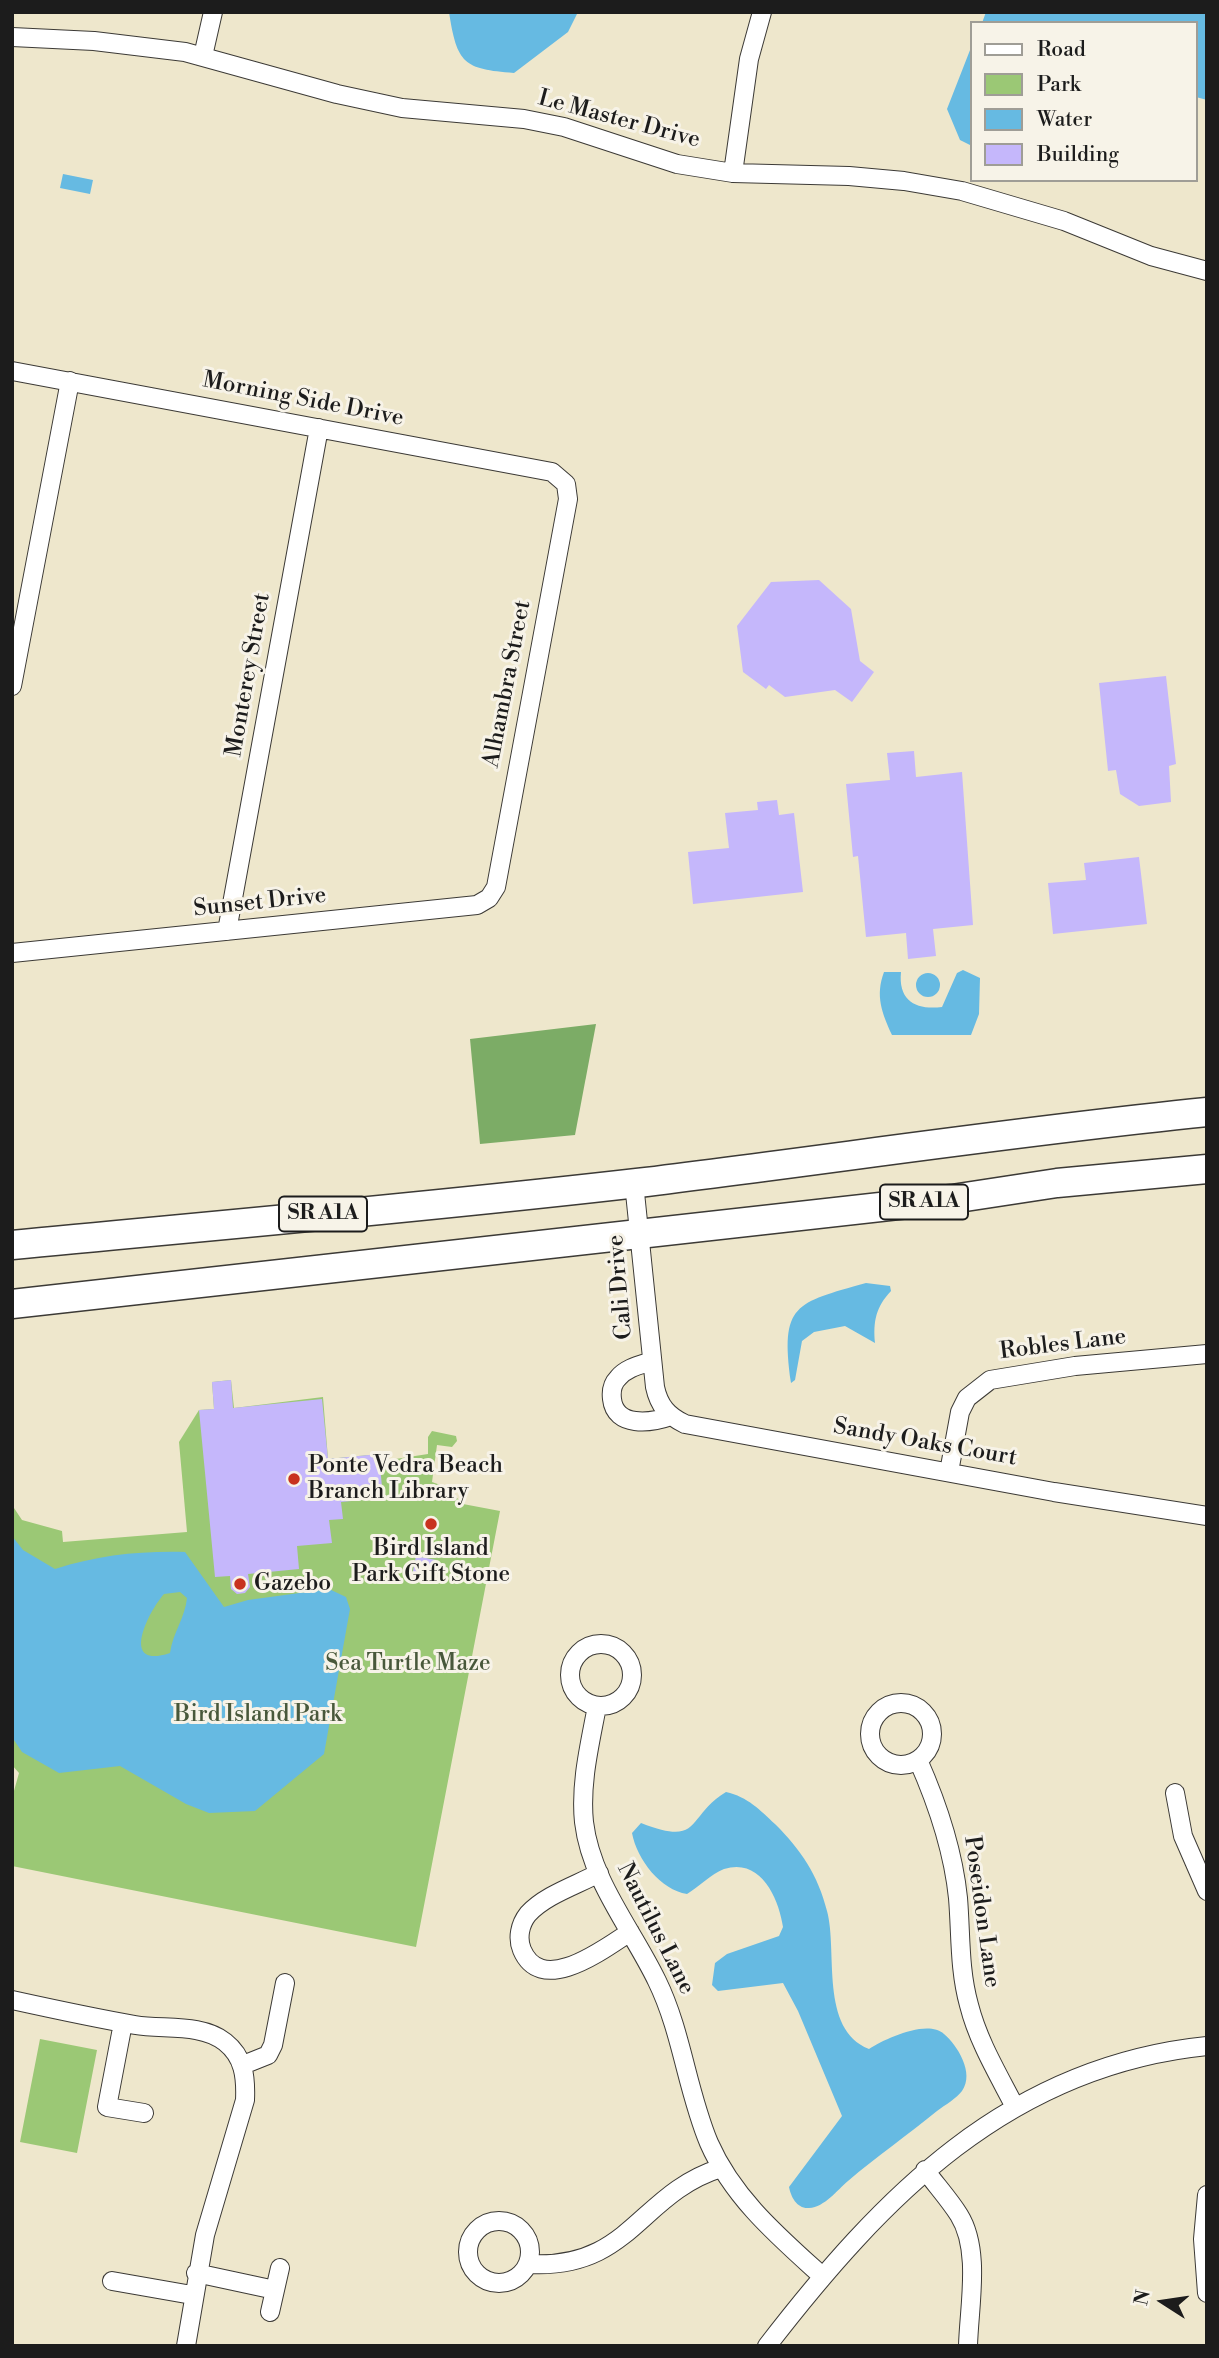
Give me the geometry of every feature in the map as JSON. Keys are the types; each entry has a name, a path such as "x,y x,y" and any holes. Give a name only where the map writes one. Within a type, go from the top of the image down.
{"main road":[{"name":"SR A1A","path":"12,1245 634,1183 946,1145 1049,1128 1207,1112"},
{"name":"SR A1A","path":"12,1304 952,1199 1057,1183 1207,1169"}],"street":[{"path":"203,56 213,12"},
{"path":"733,173 750,60 762,12"},
{"name":"Le Master Drive","path":"12,37 136,44 203,56 337,94 401,108 524,119 564,127 677,164 733,173 849,176 904,181 962,191 1064,220 1151,256 1207,271"},
{"name":"Morning Side Drive","path":"12,370 552,472 566,484 568,499"},
{"path":"12,686 70,381"},
{"name":"Monterey Street","path":"227,931 319,428"},
{"name":"Alhambra Street","path":"497,878 568,499"},
{"name":"Sunset Drive","path":"12,953 477,905 489,898 497,878"},
{"name":"Cali Drive","path":"634,1183 655,1387 658,1399 671,1416"},
{"name":"Robles Lane","path":"948,1472 963,1405 977,1387 990,1380 1075,1366 1207,1354"},
{"path":"652,1361 619,1376 614,1384 612,1403 622,1417 630,1420 655,1422 671,1416"},
{"name":"Sandy Oaks Court","path":"671,1416 685,1424 1207,1516"},
{"name":"Nautilus Lane","path":"597,1706 584,1796 589,1846 599,1873 658,1982 677,2034 703,2126 721,2168 741,2197 776,2235 822,2276"},
{"name":"Poseidon Lane","path":"918,1760 945,1830 954,1866 961,1969 968,2004 987,2052 1015,2107"},
{"path":"1175,1793 1183,1836 1207,1892"},
{"path":"599,1873 543,1903 527,1916 520,1933 523,1953 537,1966 558,1970 586,1959 630,1932"},
{"path":"239,2058 268,2055 273,2045 285,1983"},
{"path":"12,2000 123,2023 208,2032 239,2058 246,2080 245,2100 222,2169 196,2273 186,2346"},
{"path":"123,2023 107,2107 144,2113"},
{"path":"767,2346 822,2276 869,2224 953,2146 1015,2107 1102,2069 1148,2056 1207,2046"},
{"path":"528,2264 562,2264 600,2252 625,2236 684,2183 721,2168"},
{"path":"925,2170 960,2216 968,2236 971,2258 968,2346"},
{"path":"1207,2194 1203,2239 1207,2293"},
{"path":"270,2312 280,2268"},
{"path":"196,2273 275,2290"},
{"path":"112,2281 192,2295"}],"green space":[{"path":"596,1024 575,1135 480,1144 470,1039"},
{"name":"Bird Island Park","path":"231,1380 234,1408 323,1397 328,1459 379,1454 389,1460 428,1454 428,1437 432,1431 456,1436 457,1441 452,1447 437,1445 432,1482 446,1487 463,1504 500,1511 416,1947 12,1866 12,1798 19,1773 12,1765 12,1505 22,1520 62,1531 63,1542 187,1532 179,1442 199,1410 214,1409 212,1382"},
{"path":"40,2039 97,2050 77,2153 20,2142"}],"water":[{"path":"449,12 578,12 568,32 514,73 484,69 466,60 456,43"},
{"path":"986,12 1207,12 1207,100 1198,98 1198,21 983,21"},
{"path":"970,50 970,145 960,140 947,109"},
{"path":"63,174 93,180 90,194 60,188"},
{"path":"963,970 980,978 979,1014 971,1035 892,1035 880,997 884,972 901,972 906,997 917,1005 933,1008 942,1007 957,973"},
{"path":"928,973 937,976 940,985 937,994 928,997 919,994 916,985 919,976"},
{"path":"866,1283 890,1286 891,1291 877,1315 875,1343 845,1326 814,1332 802,1341 795,1380 791,1383 788,1337 791,1322 798,1311 823,1296"},
{"path":"12,1536 23,1550 55,1569 119,1555 185,1552 224,1607 248,1600 329,1589 346,1597 350,1609 324,1754 255,1811 209,1813 186,1804 120,1766 59,1773 22,1752 12,1737","holes":["180,1592 187,1598 170,1653 154,1656 145,1653 141,1647 145,1625 164,1594"]},
{"path":"726,1792 747,1801 775,1824 801,1853 813,1875 827,1911 837,2007 843,2025 853,2039 869,2049 906,2032 937,2030 954,2045 965,2068 965,2084 957,2096 815,2207 805,2208 798,2204 789,2187 842,2116 798,2011 783,1983 718,1991 712,1985 715,1963 727,1954 779,1936 783,1927 772,1893 758,1875 737,1867 719,1871 687,1894 677,1891 659,1880 645,1863 632,1833 641,1823 661,1830 684,1830"}],"building":[{"path":"819,580 851,609 860,661 874,672 852,702 835,690 785,697 769,685 766,689 743,672 737,626 771,582"},
{"path":"1166,676 1176,764 1169,766 1171,802 1139,806 1120,794 1116,770 1108,771 1099,683"},
{"path":"914,751 916,777 962,772 973,925 933,929 936,956 908,959 906,933 866,937 858,856 853,857 846,784 890,780 887,753"},
{"path":"777,800 779,815 794,813 803,892 693,904 688,852 729,848 725,813 758,810 757,802"},
{"path":"1139,857 1147,924 1053,934 1048,883 1086,880 1084,863"},
{"name":"Ponte Vedra Beach Branch Library","path":"231,1380 233,1408 322,1399 328,1459 379,1454 383,1498 341,1502 343,1519 329,1520 332,1543 297,1546 299,1569 248,1574 250,1587 245,1593 237,1594 231,1589 230,1576 215,1577 199,1410 214,1409 212,1382"},
{"path":"416,1556 436,1560 432,1581 412,1576"}],"place":[{"name":"Ponte Vedra Beach Branch Library","path":"294,1479"},
{"name":"Bird Island Park Gift Stone","path":"431,1524"},
{"name":"Gazebo","path":"240,1584"}],"park label":[{"name":"Sea Turtle Maze","path":"408,1664"}]}
